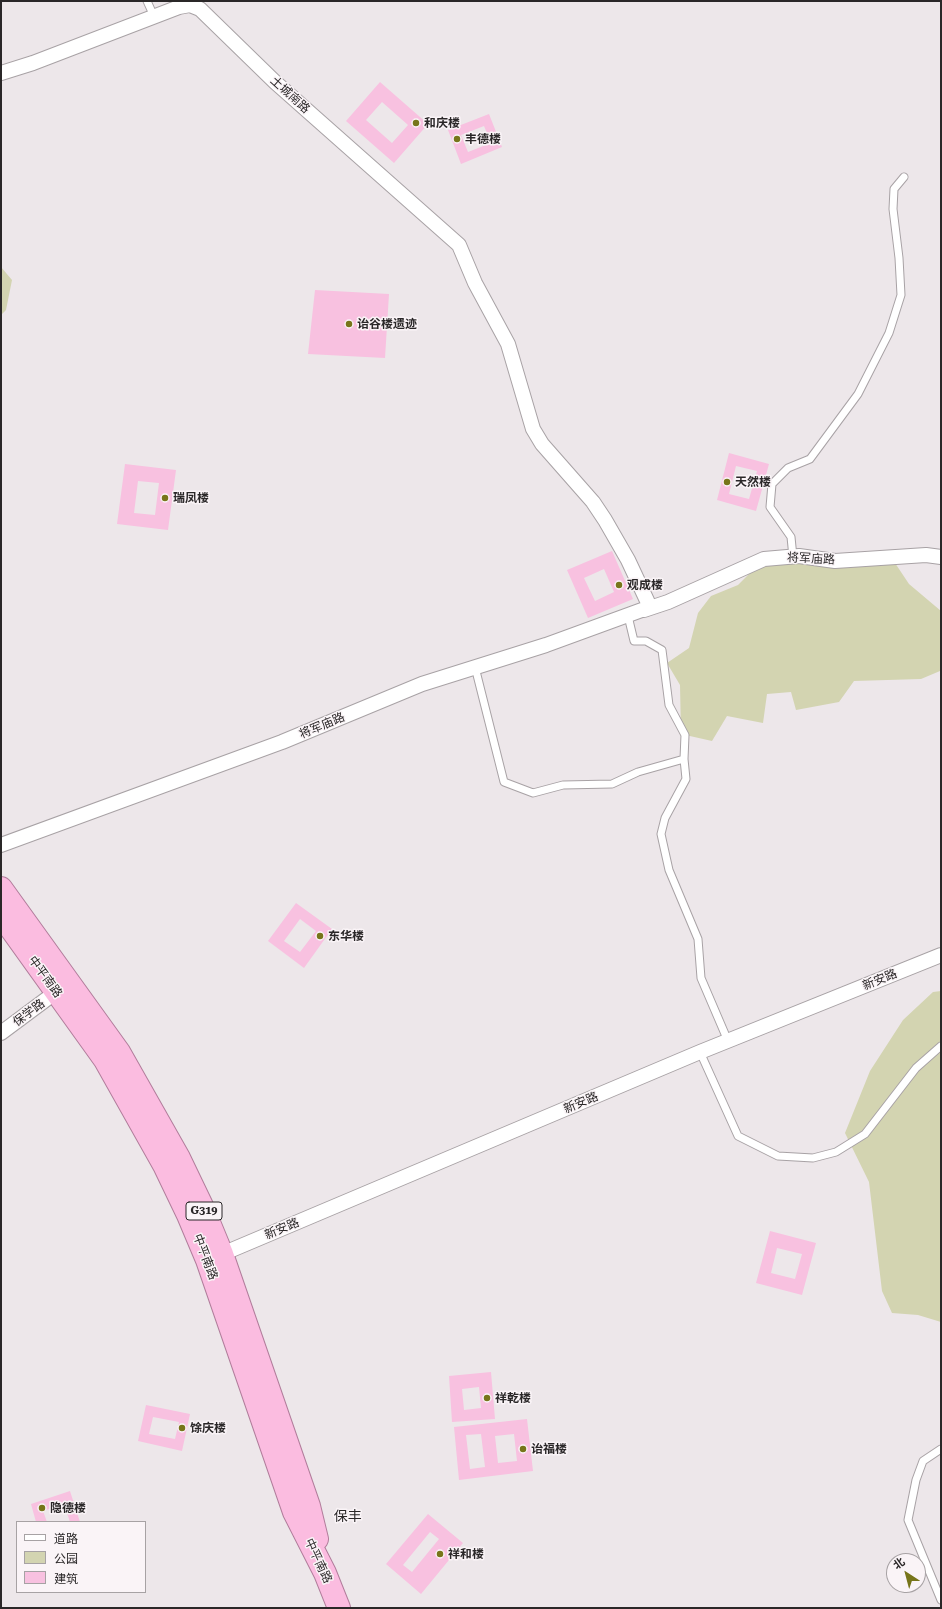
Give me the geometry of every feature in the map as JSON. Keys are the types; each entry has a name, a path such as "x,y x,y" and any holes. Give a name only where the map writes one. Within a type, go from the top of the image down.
{"highway":[{"name":"G319","path":"1,888 119,1052 179,1158 203,1208 222,1254 309,1506 325,1573"},
{"name":"中平南路","path":"1,915 105,1060 127,1096 164,1165 188,1215 207,1260 294,1512 325,1573 339,1608"}],"street":[{"name":"土城南路","path":"1,73 33,63 179,7 196,6 286,92 437,228 455,241 462,250 475,283 508,344 536,434 542,444 593,502 605,520 628,560 647,609"},
{"name":"将军庙路","path":"1,845 282,742 422,684 546,645 668,602 764,559 793,557 835,561 926,555 941,556"},
{"name":"新安路","path":"222,1254 700,1052 941,955"},
{"name":"保学路","path":"1,1034 56,992"}],"lane":[{"path":"147,1 152,12"},
{"path":"793,557 791,537 770,508 772,484 788,468 810,459 858,394 889,332 901,295 893,209 894,189 904,177"},
{"path":"628,616 634,641 646,642 662,650 669,705 685,736 684,759 686,779 665,818 661,834 669,870 698,939 701,978 728,1041"},
{"path":"475,667 504,782 533,793 563,785 612,784 638,772 684,759"},
{"path":"700,1052 738,1136 778,1156 813,1158 836,1152 865,1134 916,1068 941,1046"},
{"path":"941,1449 923,1462 916,1480 908,1520 941,1600"}],"green space":[{"path":"1,267 12,280 6,310 1,315"},
{"path":"891,557 909,584 941,611 940,671 921,679 854,681 839,702 796,710 791,692 767,694 763,723 727,716 712,741 681,734 680,685 667,663 689,648 698,613 711,596 738,585 764,559"},
{"path":"941,991 941,1322 918,1315 892,1313 882,1291 869,1182 845,1133 870,1071 903,1020 933,992"}],"building":[{"name":"和庆楼","path":"380,82 428,124 394,163 346,121","holes":["382,102 408,125 392,143 366,120"]},
{"name":"丰德楼","path":"489,114 502,147 461,164 448,130","holes":["484,126 491,143 468,152 461,135"]},
{"name":"诒谷楼遗迹","path":"315,290 389,294 385,358 308,354"},
{"name":"天然楼","path":"729,453 769,464 756,511 717,500","holes":["736,466 757,471 749,499 729,494"]},
{"name":"瑞凤楼","path":"125,464 176,470 168,530 117,524","holes":["138,481 159,483 155,515 134,513"]},
{"name":"观成楼","path":"612,551 633,599 588,618 567,570","holes":["604,569 614,592 595,601 584,578"]},
{"name":"东华楼","path":"296,903 332,929 304,968 268,941","holes":["300,919 316,931 300,952 284,941"]},
{"path":"770,1231 816,1243 802,1295 756,1283","holes":["777,1248 802,1254 795,1279 771,1273"]},
{"name":"祥乾楼","path":"491,1372 495,1419 452,1422 449,1376","holes":["479,1387 481,1408 464,1410 462,1389"]},
{"name":"馀庆楼","path":"146,1405 190,1414 182,1451 138,1441","holes":["153,1417 179,1422 175,1439 149,1434"]},
{"name":"诒福楼","path":"527,1419 533,1471 459,1480 454,1427","holes":["481,1434 485,1467 470,1469 466,1435","514,1434 517,1461 498,1463 495,1436"]},
{"name":"隐德楼","path":"70,1491 80,1521 70,1521 64,1504 43,1511 47,1521 36,1521 31,1504"},
{"name":"祥和楼","path":"428,1514 463,1543 421,1594 386,1564","holes":["430,1532 439,1539 412,1572 403,1565"]}],"place":[{"name":"和庆楼","path":"416,123"},
{"name":"丰德楼","path":"457,139"},
{"name":"诒谷楼遗迹","path":"349,324"},
{"name":"天然楼","path":"727,482"},
{"name":"瑞凤楼","path":"165,498"},
{"name":"观成楼","path":"619,585"},
{"name":"东华楼","path":"320,936"},
{"name":"祥乾楼","path":"487,1398"},
{"name":"馀庆楼","path":"182,1428"},
{"name":"诒福楼","path":"523,1449"},
{"name":"隐德楼","path":"42,1508"},
{"name":"祥和楼","path":"440,1554"}],"district":[{"name":"保丰","path":"348,1517"}]}
